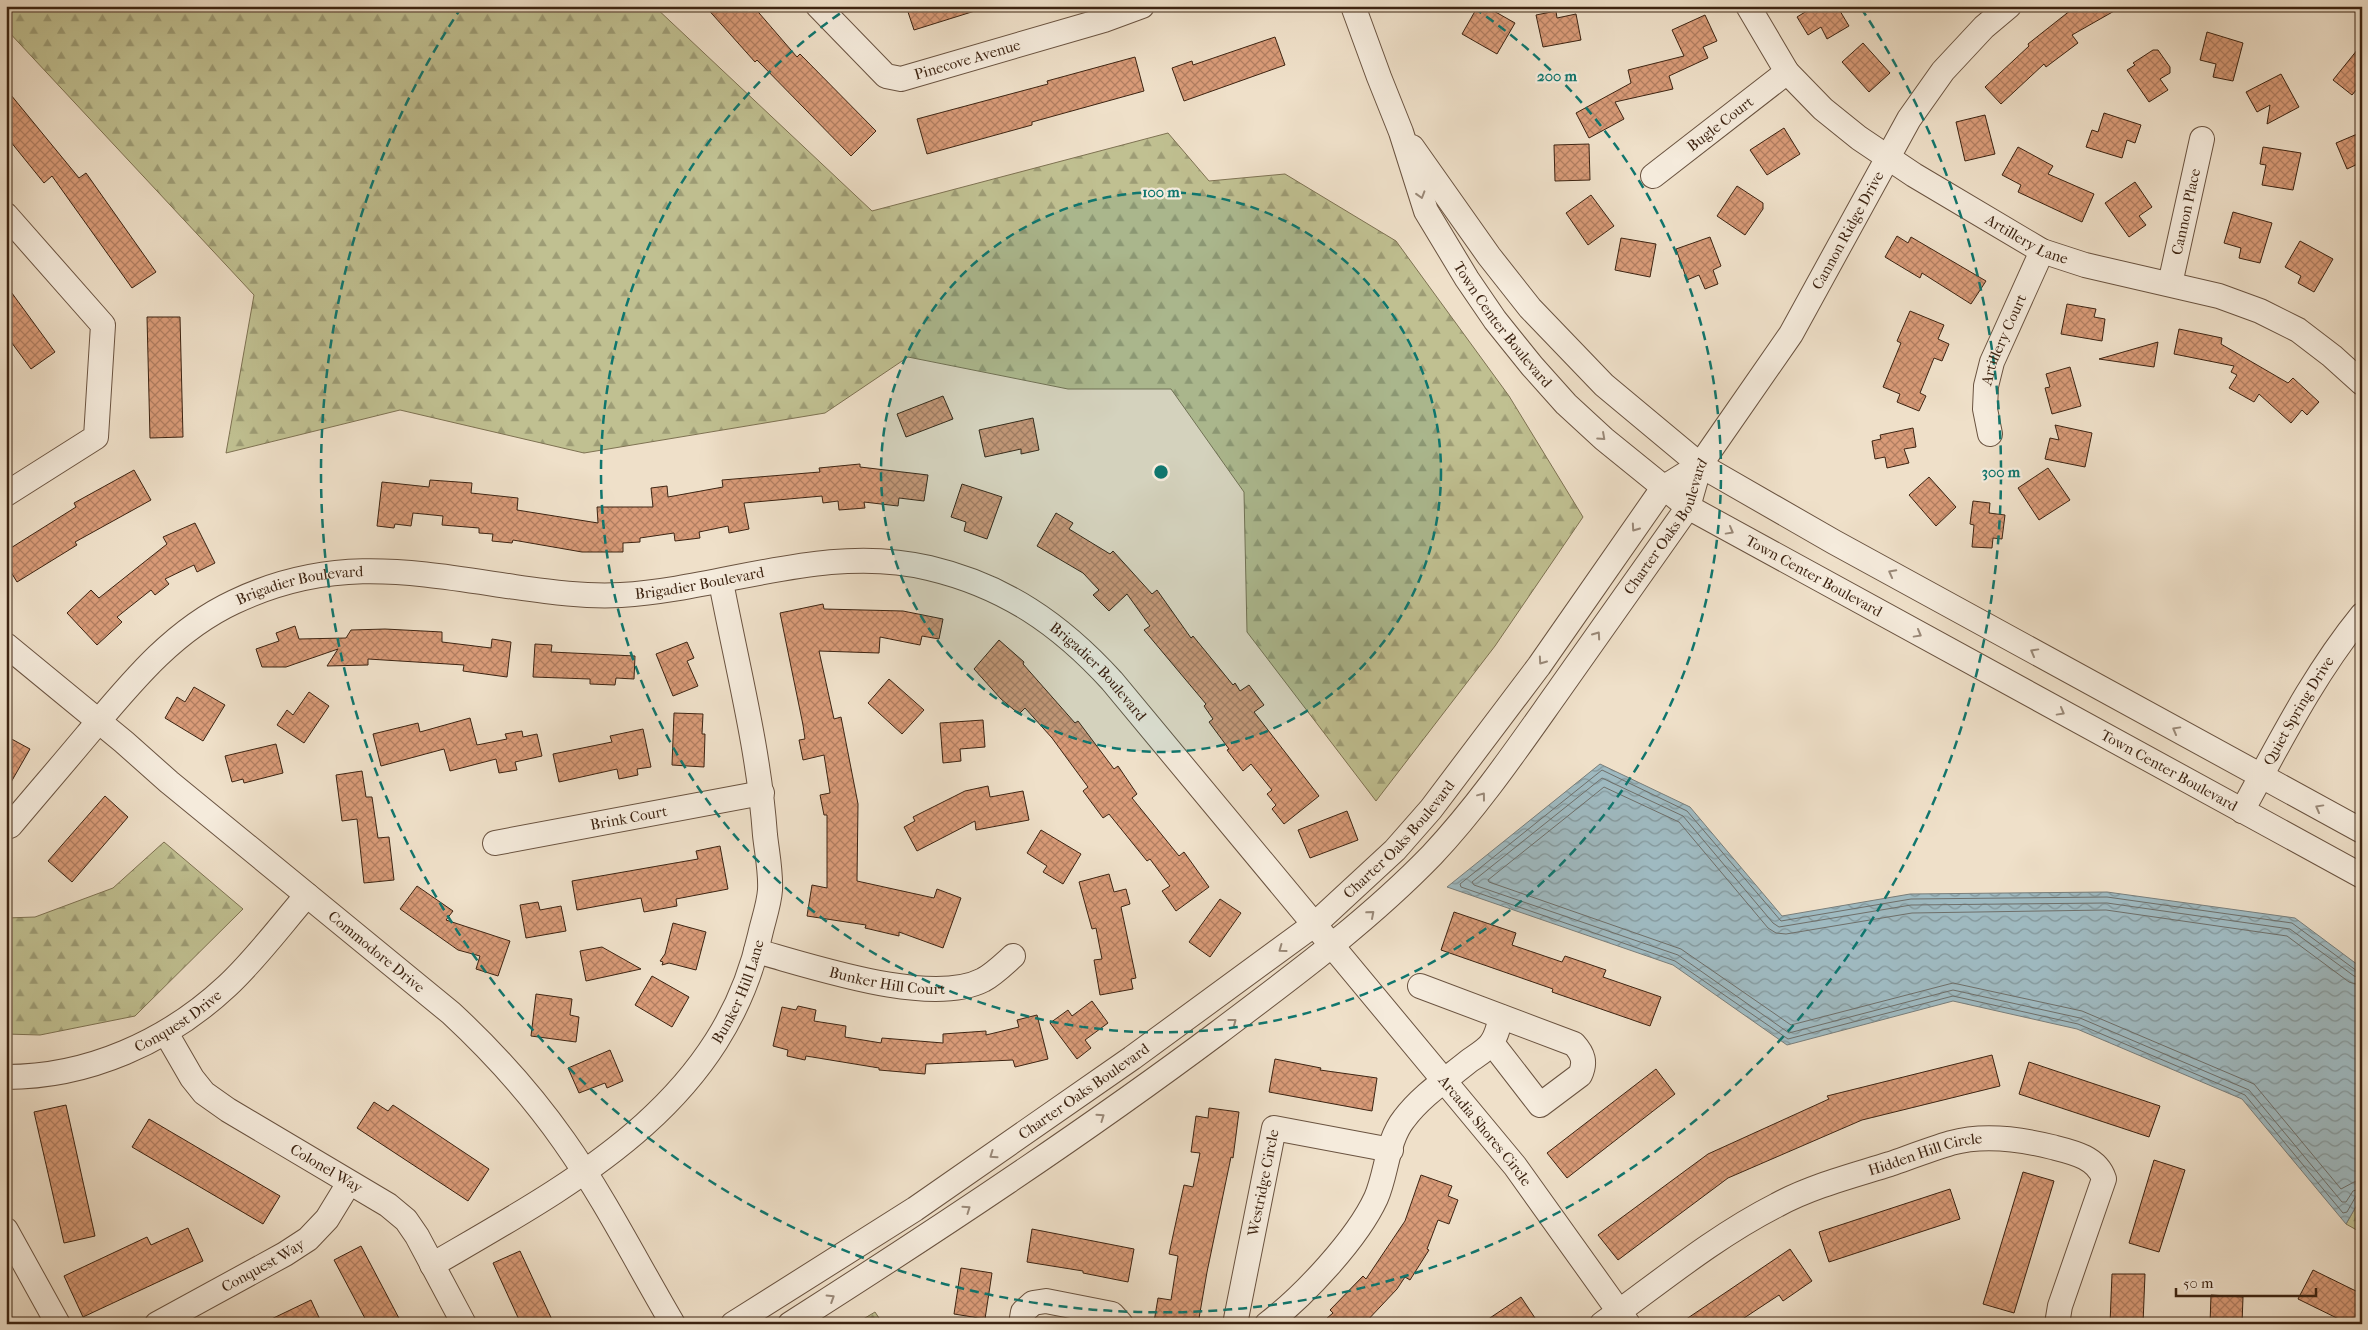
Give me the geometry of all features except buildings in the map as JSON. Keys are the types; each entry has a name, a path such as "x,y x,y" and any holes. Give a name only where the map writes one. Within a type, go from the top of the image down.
{"street":[{"name":"Pinecove Avenue","path":"818,6 886,76 901,80 1104,20 1142,6"},
{"name":"Town Center Boulevard","path":"1353,6 1378,77 1401,132 1426,211 1462,271 1495,320 1566,404 1604,439 1688,507 2362,876"},
{"name":"Artillery Lane","path":"1748,6 1787,72 1823,109 1859,138 1914,175 2042,251 2085,265 2219,296 2260,311 2298,330 2332,356 2362,383"},
{"name":"Cannon Ridge Drive","path":"1700,465 1792,334 1909,119 1943,71 1984,27 2009,6"},
{"name":"Bugle Court","path":"1652,176 1787,72"},
{"name":"Town Center Boulevard","path":"1401,132 1489,256 1530,308 1604,385 1700,465 1834,542 2362,832"},
{"name":"Cannon Place","path":"2170,284 2202,139"},
{"path":"6,215 103,325 96,437 6,494"},
{"name":"Artillery Court","path":"1990,434 1985,409 1986,386 1992,362 2042,251"},
{"name":"Charter Oaks Boulevard","path":"733,1324 915,1209 1132,1058 1316,924 1395,850 1465,767 1539,666 1663,488 1700,465"},
{"name":"Charter Oaks Boulevard","path":"790,1324 932,1234 1148,1085 1334,946 1386,901 1434,853 1476,804 1521,744 1688,507 1700,465"},
{"name":"Brigadier Boulevard","path":"6,824 10,826 145,667 174,639 206,617 234,602 292,580 368,569 410,571 554,592 617,596 664,592 812,563 868,559 927,567 972,580 1013,599 1050,623 1086,653 1334,946"},
{"name":"Bunker Hill Lane","path":"432,1265 553,1195 610,1155 662,1109 697,1069 726,1028 747,982 770,890 762,793 721,582"},
{"name":"Quiet Spring Drive","path":"2242,811 2284,733 2316,680 2344,636 2362,615"},
{"name":"Commodore Drive","path":"6,645 99,721 169,782 451,1013 483,1043 539,1107 565,1142 673,1324"},
{"name":"Brink Court","path":"495,843 762,793"},
{"name":"Conquest Drive","path":"6,1077 60,1072 97,1063 166,1033 200,1010 228,985 307,895"},
{"name":"Arcadia Shores Circle","path":"1334,946 1515,1166 1616,1320"},
{"name":"Bunker Hill Court","path":"756,951 874,982 911,987 949,989 983,980 1013,956"},
{"path":"1420,986 1574,1044 1580,1051 1583,1068 1580,1075 1540,1105 1492,1043"},
{"path":"1267,1324 1292,1303 1352,1237 1376,1197 1395,1134 1403,1120 1422,1099 1492,1043 1501,1017"},
{"name":"Colonel Way","path":"166,1033 192,1078 204,1093 228,1110 388,1205 406,1220 464,1324"},
{"name":"Westridge Circle","path":"1235,1324 1274,1128 1391,1150"},
{"name":"Hidden Hill Circle","path":"1616,1320 1739,1226 1778,1204 1806,1192 1953,1143 1986,1138 2024,1140 2060,1149 2093,1161 2100,1169 2104,1179 2060,1306 2057,1324"},
{"name":"Conquest Way","path":"157,1324 285,1254 308,1238 327,1219 349,1183"},
{"path":"6,1230 58,1324"},
{"path":"1020,1324 1023,1312 1033,1303 1046,1301 1112,1314 1121,1324"}],"green space":[{"path":"6,6 654,6 872,211 1168,133 1209,181 1285,174 1396,241 1509,396 1583,517 1495,646 1376,801 1247,632 1244,492 1171,389 1068,389 908,357 825,413 584,453 400,410 226,453 254,295 6,29"},
{"path":"164,842 243,909 135,1016 40,1035 6,1034 6,918 35,917 113,888"},
{"path":"2362,1196 2362,1233 2346,1224"},
{"path":"875,1312 883,1324 855,1324"}],"water":[{"path":"1600,764 1690,807 1782,916 1910,894 2107,892 2295,918 2362,968 2362,1196 2346,1224 2242,1099 2077,1029 1953,1001 1787,1045 1673,965 1447,887"}]}
